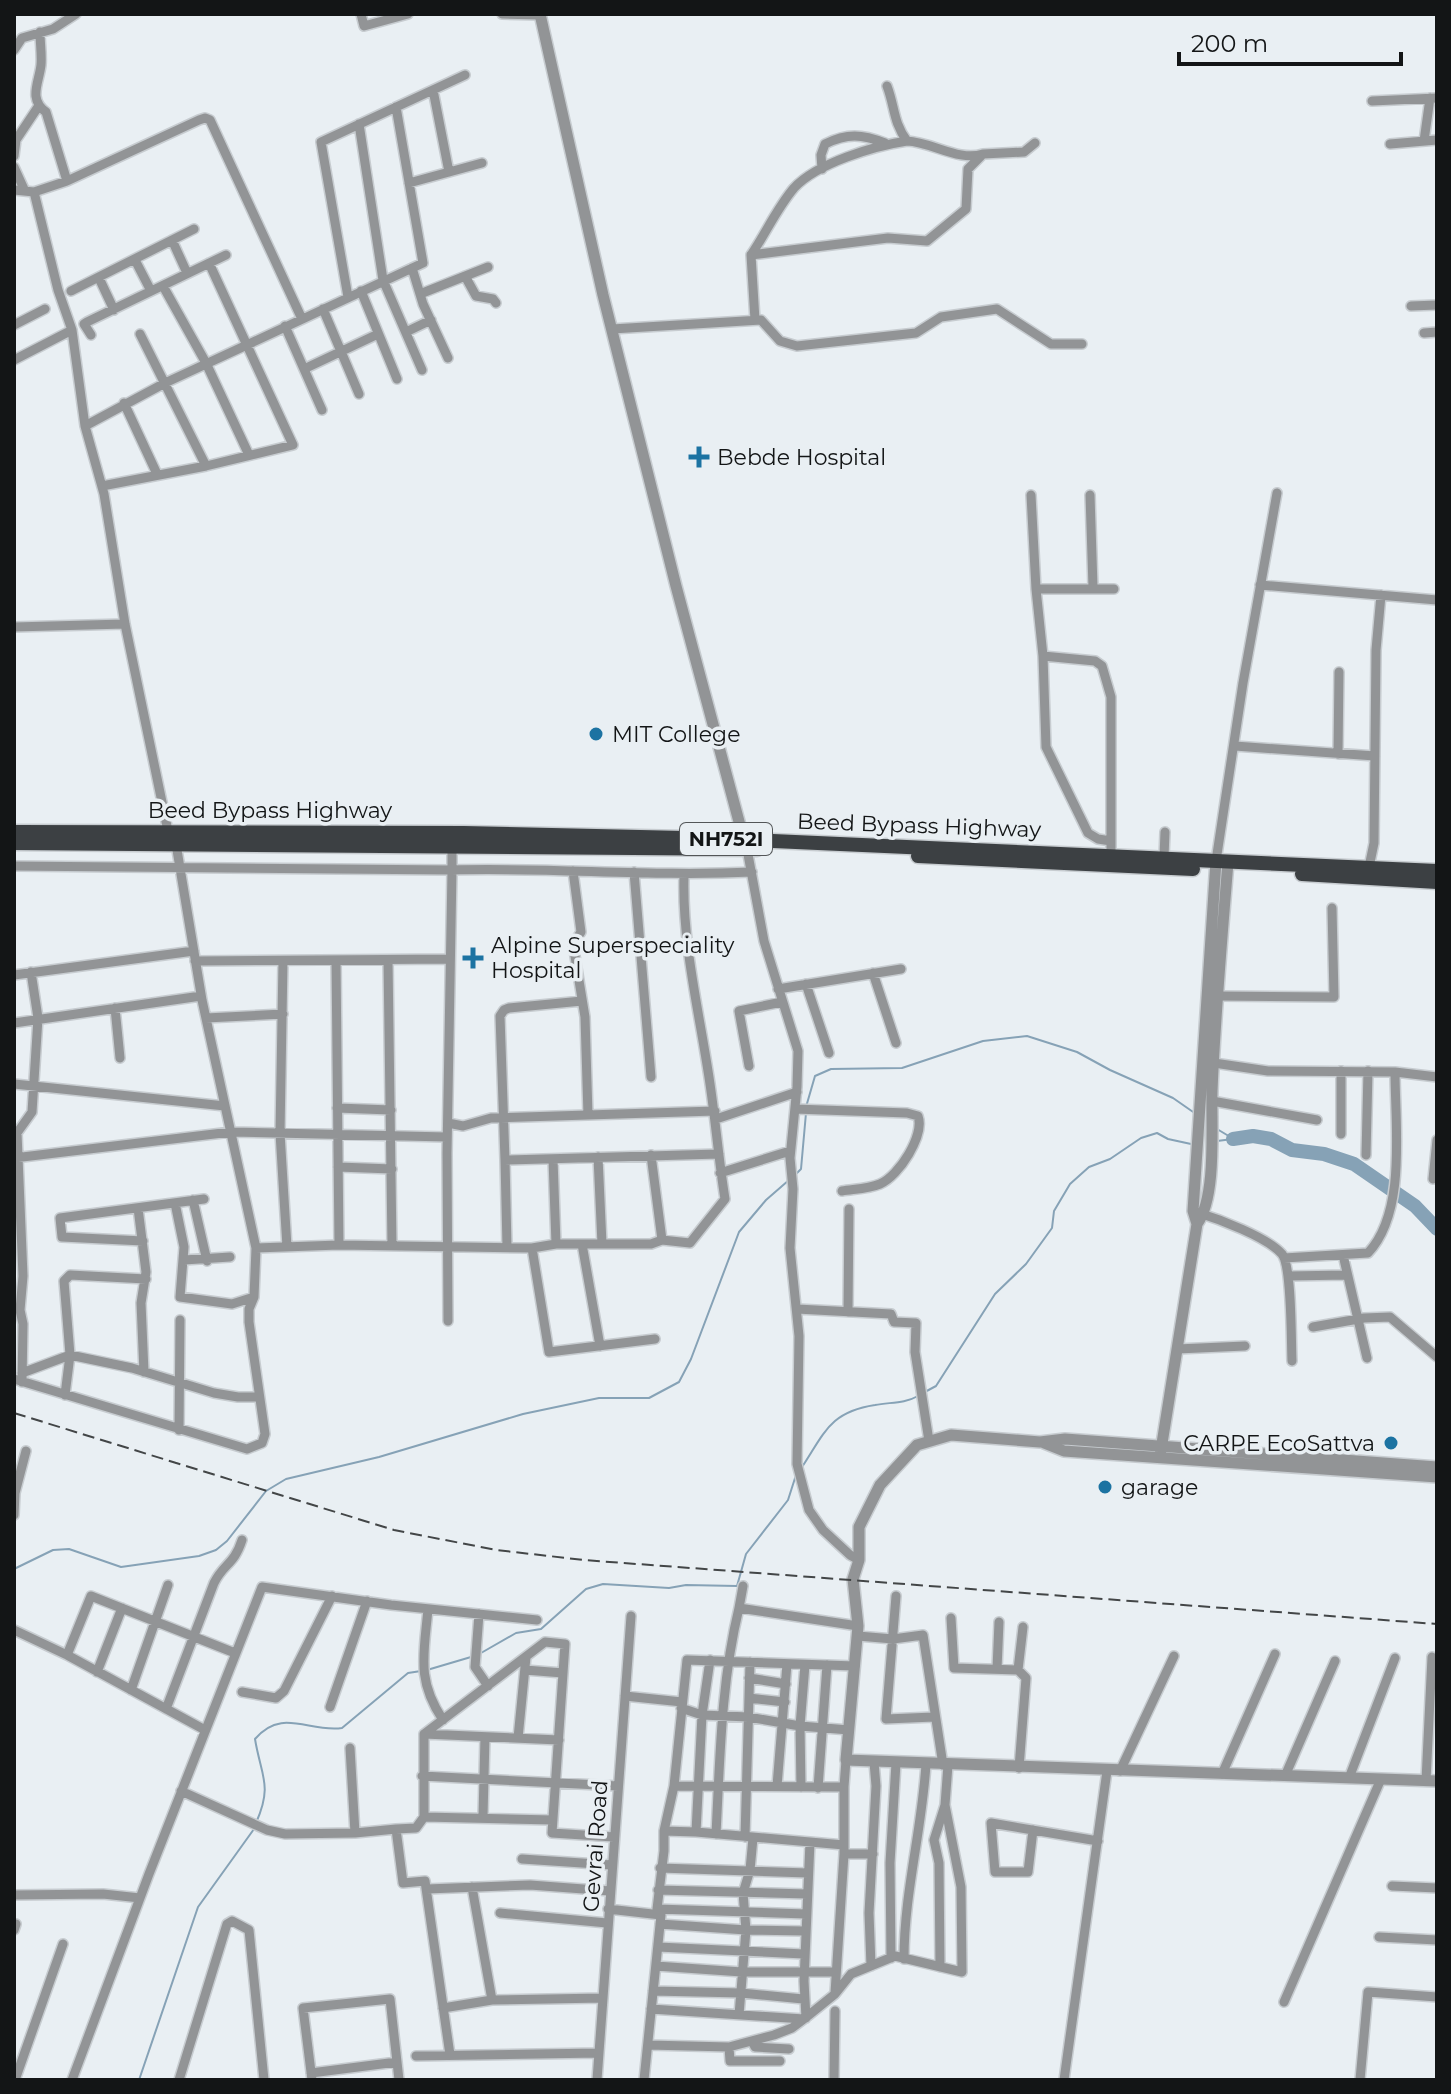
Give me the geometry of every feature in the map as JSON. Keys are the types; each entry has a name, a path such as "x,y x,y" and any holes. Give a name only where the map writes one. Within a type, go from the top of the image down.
{"highway":[{"name":"Beed Bypass Highway","path":"14,832 172,838 1111,848 1164,857 1437,882"},
{"name":"Beed Bypass Highway","path":"14,843 172,838"},
{"name":"Beed Bypass Highway","path":"745,844 1437,871"}],"street":[{"path":"14,50 22,38 53,29 76,14"},
{"path":"361,14 364,26 408,14"},
{"path":"502,14 540,14 612,329 752,872 764,941 798,1051 798,1109 790,1155 793,1189 790,1248 797,1309 797,1464 809,1510 823,1530 859,1560"},
{"path":"14,156 16,140 38,107 35,87 41,67 40,32"},
{"path":"348,297 321,142 465,75"},
{"path":"887,86 894,120 907,141"},
{"path":"433,90 449,172"},
{"path":"1372,101 1434,98 1424,141"},
{"path":"38,107 46,112 67,181"},
{"path":"85,426 206,363 423,263 396,107"},
{"path":"24,190 67,181 199,120 210,120 302,319"},
{"path":"359,124 383,280 422,370"},
{"path":"822,169 821,155 825,144 837,138 849,134 885,143"},
{"path":"1390,144 1437,140"},
{"path":"755,320 751,255 796,185 822,169 885,143 923,142 969,156 1024,152 1035,143"},
{"path":"751,255 888,238 927,241 966,209 968,169 983,154"},
{"path":"409,183 482,163"},
{"path":"14,167 72,330 85,426 102,486 125,624 180,868 201,996 256,1248 254,1297 249,1309 249,1322 265,1434 262,1443 247,1449 65,1395 19,1378"},
{"path":"71,291 194,229"},
{"path":"172,240 187,273"},
{"path":"91,335 84,324 226,255"},
{"path":"135,260 151,291"},
{"path":"102,486 293,445 209,263"},
{"path":"420,294 488,267"},
{"path":"412,268 448,358"},
{"path":"465,276 476,296 493,299 496,303"},
{"path":"99,278 114,310"},
{"path":"163,286 206,363 249,455"},
{"path":"361,291 397,379"},
{"path":"1411,306 1437,305"},
{"path":"14,325 45,309"},
{"path":"323,309 359,394"},
{"path":"612,329 761,320 780,341 797,346 916,333 941,317 997,309 1051,344 1082,344"},
{"path":"406,332 431,320"},
{"path":"285,326 322,410"},
{"path":"14,360 72,330"},
{"path":"1424,333 1437,332"},
{"path":"140,334 206,466"},
{"path":"304,369 378,334"},
{"path":"124,403 157,474"},
{"path":"1160,1451 1198,1217 1212,1157 1208,1107 1222,863 1243,683 1277,493"},
{"path":"1031,495 1043,656 1046,747 1088,833 1111,848"},
{"path":"1090,495 1093,587"},
{"path":"1260,585 1437,600"},
{"path":"1036,589 1114,589"},
{"path":"1369,867 1374,843 1376,650 1381,595"},
{"path":"14,627 125,624"},
{"path":"1043,656 1095,661 1102,666 1111,697 1111,848"},
{"path":"1338,754 1339,672"},
{"path":"1235,746 1375,756"},
{"path":"1164,857 1165,832"},
{"path":"448,1321 447,1137 452,840"},
{"path":"1198,1217 1199,1154 1214,1063 1222,863"},
{"path":"14,866 573,871 684,876 752,872"},
{"path":"573,871 581,932 573,944 582,1001 588,1115"},
{"path":"634,872 651,1077"},
{"path":"256,1248 339,1245 532,1248 556,1244 651,1244 662,1240 690,1243 725,1199 683,898 684,876"},
{"path":"1218,996 1334,997 1332,908"},
{"path":"14,975 194,956 283,961 450,959"},
{"path":"388,960 392,1246"},
{"path":"283,961 280,1133 287,1247"},
{"path":"336,961 339,1245"},
{"path":"778,989 901,969"},
{"path":"19,1378 23,1351 20,1310 23,1276 16,1158 17,1133 32,1112 38,1018 31,972"},
{"path":"873,973 896,1043"},
{"path":"806,984 829,1053"},
{"path":"14,1023 201,996"},
{"path":"507,1247 500,1016 504,1010 582,1001"},
{"path":"749,1066 739,1011 782,1002"},
{"path":"115,1008 120,1058"},
{"path":"206,1018 283,1014"},
{"path":"1214,1063 1268,1071 1368,1071 1437,1077"},
{"path":"1341,1071 1341,1134"},
{"path":"1366,1155 1368,1071"},
{"path":"1284,1258 1368,1253 1382,1237 1395,1177 1395,1072"},
{"path":"14,1084 225,1106"},
{"path":"448,1123 463,1126 502,1118 588,1115 715,1115 797,1092"},
{"path":"1208,1107 1317,1120"},
{"path":"337,1108 391,1110"},
{"path":"798,1109 918,1116 920,1132 900,1167 882,1183 842,1191"},
{"path":"16,1158 231,1132 447,1137"},
{"path":"1433,1179 1437,1140"},
{"path":"505,1160 719,1154"},
{"path":"651,1155 662,1240"},
{"path":"720,1173 790,1155"},
{"path":"598,1157 602,1244"},
{"path":"553,1159 556,1244"},
{"path":"338,1167 392,1169"},
{"path":"143,1241 62,1237 60,1218 198,1200 207,1261"},
{"path":"175,1203 184,1260 180,1297 232,1304 254,1297"},
{"path":"138,1208 146,1279 141,1303 144,1372"},
{"path":"848,1312 849,1209"},
{"path":"1198,1217 1260,1239 1281,1253 1288,1276 1292,1361"},
{"path":"582,1244 600,1346"},
{"path":"532,1248 549,1352 655,1339"},
{"path":"1343,1255 1367,1358"},
{"path":"184,1260 207,1261 230,1257"},
{"path":"65,1395 70,1355 64,1281 70,1275 146,1279"},
{"path":"1288,1276 1347,1275"},
{"path":"797,1309 891,1314 894,1322 916,1323 915,1352 929,1441"},
{"path":"1313,1327 1390,1317 1437,1357"},
{"path":"179,1430 180,1320"},
{"path":"14,1342 23,1351"},
{"path":"1177,1349 1245,1346"},
{"path":"19,1378 70,1355 238,1397 259,1397"},
{"path":"835,1994 844,1850 844,1787 858,1631 853,1579 859,1560 859,1527 880,1485 917,1445 951,1435 1040,1442 1065,1439 1437,1477"},
{"path":"14,1515 15,1493 26,1451"},
{"path":"1160,1451 1437,1467"},
{"path":"166,1709 216,1578 233,1561 242,1540"},
{"path":"131,1690 168,1585"},
{"path":"716,1834 728,1661 743,1586"},
{"path":"72,2080 262,1587 537,1620"},
{"path":"67,1655 91,1596 235,1653"},
{"path":"242,1692 276,1698 284,1691 332,1596"},
{"path":"896,1596 886,1719 934,1717"},
{"path":"330,1707 367,1601"},
{"path":"97,1672 122,1608"},
{"path":"648,2045 729,2047 792,2028 835,1994 851,1974 891,1958 962,1972 961,1887 945,1805 946,1765 934,1717 923,1635 893,1639 739,1608"},
{"path":"428,1609 423,1679 432,1704 443,1720"},
{"path":"479,1614 475,1654 478,1674 488,1686"},
{"name":"Gevrai Road","path":"597,2080 631,1616"},
{"path":"951,1618 954,1668 1018,1670 1026,1678 1019,1768"},
{"path":"997,1669 999,1622"},
{"path":"1018,1670 1023,1627"},
{"path":"14,1630 67,1655 205,1730"},
{"path":"424,1734 545,1642 565,1644 552,1833 614,1837"},
{"path":"1222,1774 1275,1654"},
{"path":"1064,2080 1098,1841 1114,1771 1174,1656"},
{"path":"518,1738 526,1657"},
{"path":"846,1760 1432,1781 1432,1657"},
{"path":"1349,1778 1395,1658"},
{"path":"644,2080 658,1947 660,1868 674,1786 687,1660 855,1666"},
{"path":"696,1832 702,1715 710,1660"},
{"path":"1285,1776 1335,1661"},
{"path":"739,2015 746,1930 743,1893 750,1870 746,1786 750,1662"},
{"path":"777,1786 787,1664"},
{"path":"801,1787 800,1726 805,1665"},
{"path":"818,1788 827,1665"},
{"path":"525,1670 563,1673"},
{"path":"749,1678 786,1684"},
{"path":"625,1696 682,1705 702,1715 748,1717 849,1730"},
{"path":"749,1698 785,1702"},
{"path":"181,1791 267,1830 285,1834 416,1828 424,1817 424,1734"},
{"path":"424,1734 559,1740"},
{"path":"483,1817 485,1737"},
{"path":"350,1748 355,1833"},
{"path":"871,1966 869,1913 876,1786 874,1762"},
{"path":"891,1958 890,1863 896,1763"},
{"path":"904,1959 904,1918 921,1825 926,1764"},
{"path":"422,1776 618,1786"},
{"path":"1284,2002 1381,1779"},
{"path":"674,1786 844,1787"},
{"path":"940,1967 939,1863 934,1840 945,1805"},
{"path":"424,1817 553,1820"},
{"path":"1033,1830 1028,1872 995,1872 991,1823 1033,1830 1098,1841"},
{"path":"396,1829 403,1883 425,1881 427,1889 450,2055"},
{"path":"664,1831 810,1842 873,1854"},
{"path":"805,2018 804,1954 810,1842"},
{"path":"522,1859 612,1865"},
{"path":"660,1868 808,1873"},
{"path":"427,1889 530,1885 610,1891"},
{"path":"1392,1886 1437,1888"},
{"path":"472,1887 492,2000"},
{"path":"658,1890 807,1894"},
{"path":"14,1895 103,1894 140,1898"},
{"path":"608,1909 746,1930 805,1931"},
{"path":"500,1913 607,1923"},
{"path":"660,1916 806,1914"},
{"path":"179,2080 227,1924 232,1921 249,1930 264,2080"},
{"path":"1379,1937 1437,1940"},
{"path":"15,2080 63,1944"},
{"path":"658,1947 804,1954"},
{"path":"656,1966 742,1972 836,1972"},
{"path":"653,1991 741,1993 803,1999"},
{"path":"1360,2080 1368,1992 1437,1997"},
{"path":"443,2008 492,2000 602,1998"},
{"path":"397,2062 312,2077 303,2008 390,1999 397,2062 399,2080"},
{"path":"651,2009 805,2018"},
{"path":"834,2080 835,2011"},
{"path":"752,2041 755,2047 789,2049"},
{"path":"729,2047 730,2061 780,2061"},
{"path":"416,2056 598,2053"}],"waterway":[{"path":"806,1107 815,1076 831,1069 902,1068 983,1041 1027,1036 1077,1052 1173,1098 1196,1114"},
{"path":"797,1173 801,1169 806,1113"},
{"path":"1217,1129 1232,1138"},
{"path":"923,1393 936,1386 995,1294 1026,1264 1052,1228 1054,1211 1070,1184 1089,1167 1110,1159 1141,1138 1157,1133 1191,1144"},
{"path":"1233,1139 1253,1136 1271,1139 1292,1150 1324,1154 1354,1164 1415,1206 1437,1229"},
{"path":"1217,1141 1233,1139"},
{"path":"14,1569 53,1550 69,1549 121,1567 199,1556 216,1550 227,1541 266,1491 286,1479 379,1457 523,1414 599,1398 649,1398 679,1382 691,1359 739,1232 766,1200 789,1180"},
{"path":"802,1467 823,1434 838,1418 860,1408 902,1402 918,1396"},
{"path":"481,1653 516,1633 541,1629 586,1589 603,1584 669,1588 686,1585 737,1586 746,1554 788,1500 796,1475"},
{"path":"427,1670 471,1657"},
{"path":"256,1823 265,1789 255,1739 275,1724 342,1728 408,1673 421,1671"},
{"path":"139,2080 198,1907 254,1829"}],"railway":[{"path":"14,1413 394,1530 496,1550 584,1560 1437,1624"}],"place":[{"name":"Bebde Hospital","path":"699,457"},
{"name":"MIT College","path":"596,734"},
{"name":"Alpine Superspeciality Hospital","path":"473,958"},
{"name":"CARPE EcoSattva","path":"1391,1443"},
{"name":"garage","path":"1105,1487"}]}
